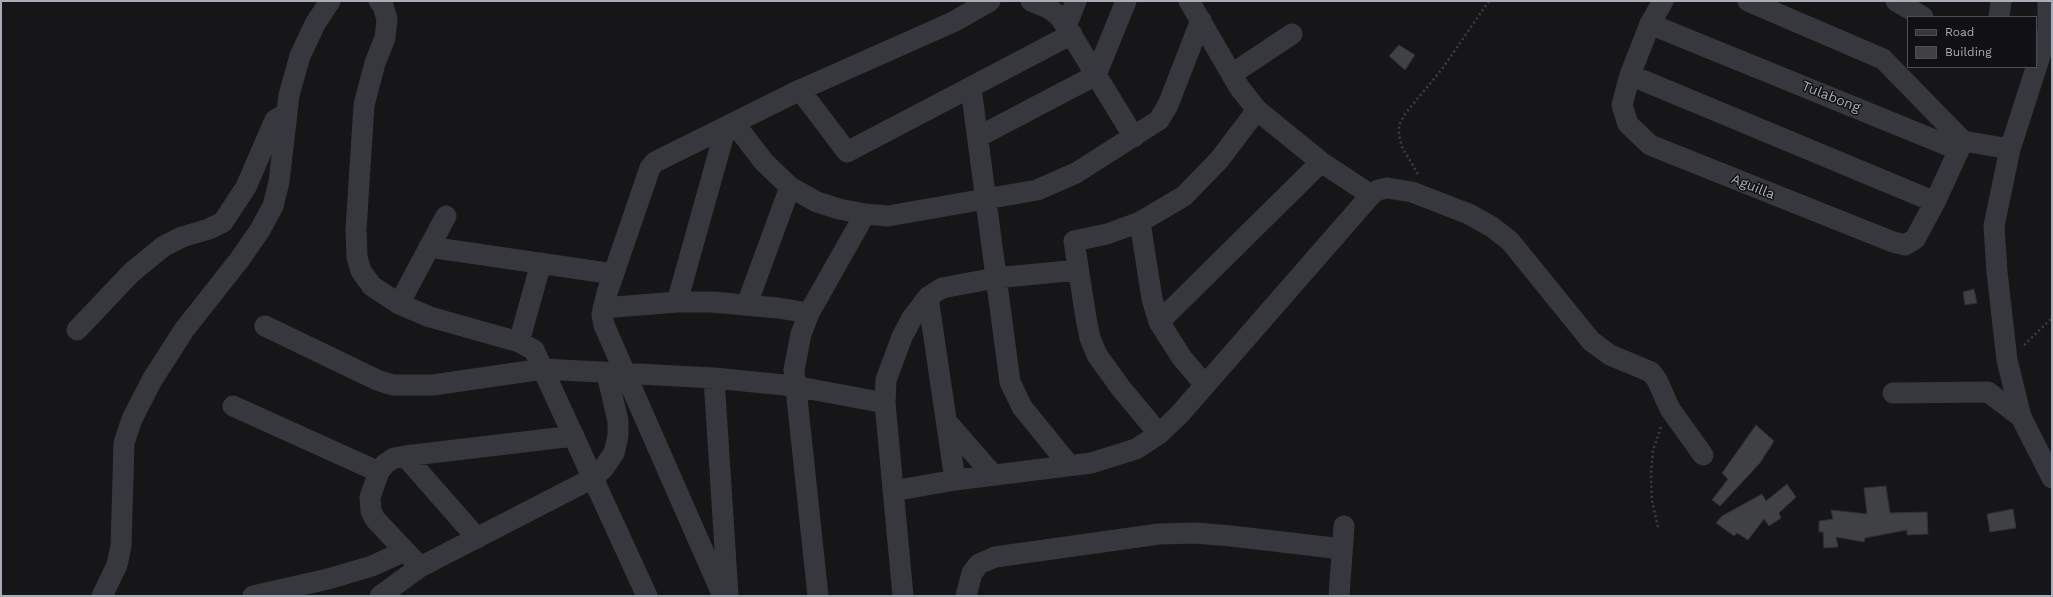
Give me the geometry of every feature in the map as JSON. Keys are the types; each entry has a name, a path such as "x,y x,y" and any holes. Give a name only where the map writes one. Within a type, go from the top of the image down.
{"street":[{"path":"102,596 117,565 121,546 124,444 132,418 152,380 184,330 240,259 260,230 273,206 279,182 289,95 300,56 315,24 330,1"},
{"path":"379,1 383,6 387,19 385,38 375,63 364,105 356,230 357,256 361,271 372,286 399,304 430,317 519,342 534,350 647,596"},
{"path":"723,596 617,374 604,325 603,308 650,168 655,162 800,90 953,22 990,1"},
{"path":"1031,1 1048,8 1058,15 1069,30 1134,137"},
{"path":"800,90 847,152 971,88 1069,30 1076,1"},
{"path":"978,137 1096,75 1126,1"},
{"path":"1189,1 1239,87 1257,110 1321,162 1371,195"},
{"name":"Aguilla","path":"1663,1 1650,24 1630,75 1622,104 1628,124 1650,145 1893,242 1905,245 1915,239 1936,202 1961,145"},
{"path":"1748,1 1883,59 1961,145"},
{"path":"1896,1 1921,16"},
{"path":"1999,16 2001,1"},
{"path":"2037,65 2048,31 2048,1"},
{"path":"730,125 764,162 790,187 817,202 838,209 865,214 888,216 1037,190 1057,183 1134,137 1159,120 1168,105 1201,20"},
{"name":"Tulabong","path":"1650,24 1961,145 2010,149"},
{"path":"1232,74 1292,34"},
{"path":"2036,68 2010,149 1994,226 1997,272 2007,360 2021,417 2052,478"},
{"path":"1630,75 1936,202"},
{"path":"971,88 1006,365 1014,393 1022,407 1069,465"},
{"path":"1159,434 1120,388 1097,355 1087,325 1074,241 1107,234 1140,222 1184,196 1219,160 1257,110"},
{"path":"77,330 132,272 164,246 182,237 209,229 223,222 246,187 275,120 287,114"},
{"path":"677,302 730,125"},
{"path":"1159,322 1321,162"},
{"path":"747,304 790,187"},
{"path":"893,491 955,480 1091,463 1136,449 1159,434 1205,385 1371,195 1378,190 1387,188 1400,189 1444,203 1492,227 1510,241 1576,325 1591,341 1610,355 1651,372 1657,380 1670,409 1703,455"},
{"path":"818,596 794,386 796,352 800,334 809,313 865,214"},
{"path":"399,304 446,216"},
{"path":"1140,222 1152,299 1159,322 1182,358 1205,385"},
{"path":"429,247 614,274"},
{"path":"519,342 541,263"},
{"path":"903,596 885,403 886,380 892,360 912,318 928,297 942,288 995,278 1078,270"},
{"path":"928,297 955,480"},
{"path":"603,308 677,302 747,304 809,313"},
{"path":"265,326 377,380 393,385 433,385 543,369 714,378 794,386 885,403"},
{"path":"380,596 420,567 593,478 604,469 614,453 618,436 617,374"},
{"path":"714,378 728,596"},
{"path":"1893,393 1988,392 2021,417"},
{"path":"233,406 379,472"},
{"path":"946,421 993,475"},
{"path":"420,567 375,520 370,511 370,497 379,472 385,464 394,458 405,456 574,436"},
{"path":"405,456 477,538"},
{"path":"1339,596 1344,526"},
{"path":"966,596 972,573 979,564 995,557 1145,536 1195,533 1342,549"},
{"path":"253,596 328,579 372,566 405,551"}],"path":[{"path":"1420,176 1414,170 1402,147 1399,135 1399,125 1405,114 1442,69 1489,1"},
{"path":"2007,360 2052,318"},
{"path":"1658,527 1652,500 1651,475 1653,450 1659,430 1670,409"}],"building":[{"path":"1399,45 1415,55 1405,70 1389,56"},
{"path":"1974,289 1977,303 1965,305 1963,292"},
{"path":"1756,425 1774,441 1760,463 1720,506 1712,500 1728,479 1722,473"},
{"path":"1787,484 1796,497 1779,513 1781,518 1769,526 1764,519 1748,540 1737,533 1734,536 1716,523 1722,516 1762,494 1766,501"},
{"path":"1886,486 1890,513 1927,512 1928,534 1907,535 1907,530 1865,538 1864,542 1836,537 1838,547 1824,548 1823,532 1819,532 1819,521 1833,519 1831,510 1867,514 1864,488"},
{"path":"2013,509 2016,528 1990,532 1987,514"}]}
